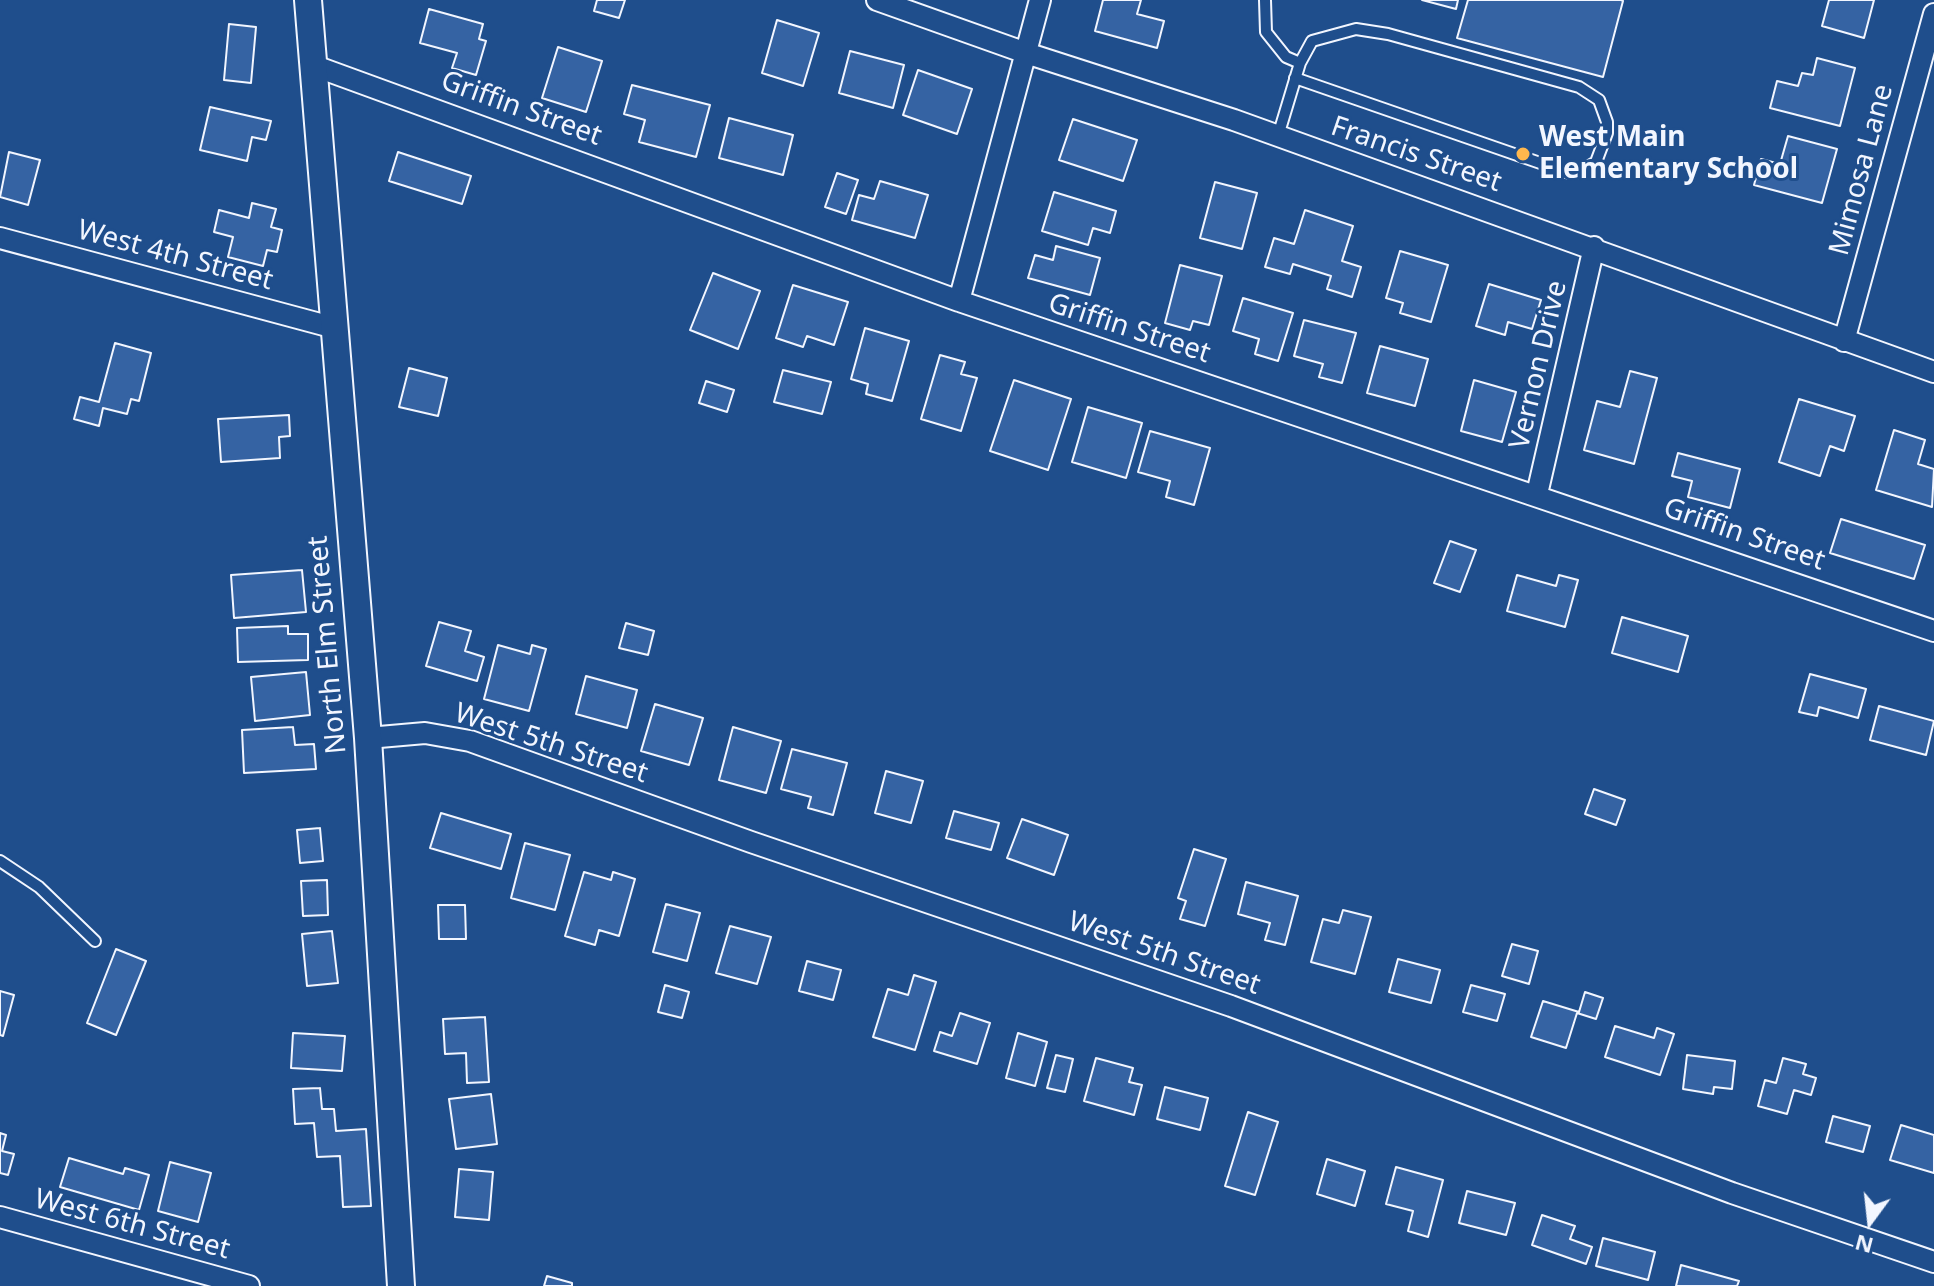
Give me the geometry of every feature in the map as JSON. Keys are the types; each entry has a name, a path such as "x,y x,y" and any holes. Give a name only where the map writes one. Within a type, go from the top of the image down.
{"street":[{"name":"North Elm Street","path":"308,0 368,738 401,1286"},
{"name":"Francis Street","path":"877,0 1594,247 1934,372"},
{"path":"959,301 1040,0"},
{"name":"Mimosa Lane","path":"1844,341 1934,14"},
{"name":"Griffin Street","path":"312,65 959,301 1537,494 1934,631"},
{"name":"West 4th Street","path":"0,238 335,328"},
{"name":"Vernon Drive","path":"1537,494 1594,247"},
{"name":"West 5th Street","path":"368,738 425,733 470,741 751,842 1217,1001 1732,1193 1934,1262"},
{"name":"West 6th Street","path":"0,1217 249,1286"}],"lane":[{"path":"1265,0 1266,32 1286,57 1300,63"},
{"path":"1278,136 1295,78 1300,63 1312,41 1356,29 1388,34 1590,92 1605,110 1604,144 1596,162 1588,169 1569,173 1295,78"},
{"path":"0,861 39,887 95,941"}],"building":[{"path":"597,0 625,0 619,18 594,11"},
{"path":"1103,0 1141,0 1137,14 1164,21 1157,48 1095,31"},
{"path":"1422,0 1458,0 1456,9"},
{"path":"1468,0 1623,1 1603,77 1457,38"},
{"path":"1829,0 1874,0 1864,38 1822,26"},
{"path":"429,9 483,24 479,39 486,41 476,75 452,68 457,53 420,43"},
{"path":"777,20 819,33 803,86 762,73"},
{"path":"229,24 256,27 251,83 224,80"},
{"path":"558,47 602,61 586,112 542,98"},
{"path":"850,51 904,65 893,108 839,93"},
{"path":"1817,58 1855,68 1840,126 1770,108 1777,81 1798,86 1802,73 1813,75"},
{"path":"918,70 972,89 957,134 903,115"},
{"path":"632,85 710,105 696,157 639,142 645,120 624,114"},
{"path":"210,107 271,121 266,140 252,137 247,161 200,150"},
{"path":"729,118 793,135 783,175 719,158"},
{"path":"1073,119 1137,140 1123,181 1059,160"},
{"path":"1788,136 1837,149 1822,203 1754,185 1761,159 1780,164"},
{"path":"9,152 40,160 28,205 0,197"},
{"path":"398,152 471,176 462,204 389,181"},
{"path":"837,173 858,180 846,214 825,207"},
{"path":"880,181 928,195 915,238 852,220 859,195 874,199"},
{"path":"1215,182 1257,193 1242,249 1200,238"},
{"path":"1054,192 1116,211 1110,233 1093,228 1088,245 1042,231"},
{"path":"252,203 276,209 271,227 282,230 277,252 267,250 263,266 228,257 233,237 214,232 219,210 249,218"},
{"path":"1305,210 1353,226 1342,261 1361,267 1352,297 1327,289 1331,276 1293,264 1290,274 1265,267 1274,238 1294,244"},
{"path":"1056,246 1100,258 1090,295 1028,278 1035,255 1053,260"},
{"path":"1400,251 1448,265 1431,322 1400,313 1403,303 1386,298"},
{"path":"1180,265 1222,276 1209,325 1193,321 1190,330 1165,323"},
{"path":"713,273 760,291 738,349 690,330"},
{"path":"1489,284 1541,300 1532,329 1508,322 1505,335 1476,326"},
{"path":"793,285 848,302 834,345 807,336 803,347 776,338"},
{"path":"1243,298 1293,313 1278,361 1255,354 1259,339 1233,331"},
{"path":"1304,320 1356,333 1342,383 1319,377 1323,364 1294,356"},
{"path":"865,328 909,341 892,401 866,394 868,384 851,379"},
{"path":"115,343 151,353 139,401 131,399 127,414 103,408 99,426 74,419 80,397 99,402"},
{"path":"1380,346 1428,359 1415,406 1367,393"},
{"path":"940,355 965,362 961,374 977,378 961,431 921,419"},
{"path":"409,368 447,378 438,416 399,407"},
{"path":"783,370 831,382 822,414 774,402"},
{"path":"1630,371 1657,378 1634,464 1584,450 1597,401 1620,407"},
{"path":"1014,380 1071,399 1048,470 990,451"},
{"path":"1474,380 1516,392 1502,442 1461,431"},
{"path":"706,381 734,390 727,412 699,403"},
{"path":"1799,399 1855,416 1844,451 1830,446 1820,476 1779,462"},
{"path":"1088,407 1142,423 1126,478 1072,462"},
{"path":"289,415 290,436 279,437 280,458 221,462 218,419"},
{"path":"1894,430 1925,440 1918,464 1934,469 1932,507 1876,490"},
{"path":"1150,431 1210,448 1194,505 1166,497 1170,481 1138,472"},
{"path":"1678,453 1740,469 1730,508 1688,497 1692,481 1672,476"},
{"path":"1841,519 1925,545 1914,579 1830,553"},
{"path":"1450,541 1476,550 1460,592 1434,583"},
{"path":"302,570 306,612 234,618 231,575"},
{"path":"1517,575 1556,586 1559,575 1578,580 1565,627 1507,611"},
{"path":"1622,617 1688,636 1678,672 1612,653"},
{"path":"439,622 471,631 465,651 484,657 477,681 426,666"},
{"path":"626,623 654,631 648,655 619,648"},
{"path":"288,626 288,634 308,634 308,660 238,662 237,628"},
{"path":"498,645 530,654 532,645 546,649 529,711 484,699"},
{"path":"306,672 310,715 255,721 251,677"},
{"path":"1810,674 1866,689 1858,718 1819,707 1817,716 1799,712"},
{"path":"586,676 637,690 627,728 576,714"},
{"path":"655,704 703,718 689,765 641,751"},
{"path":"1879,706 1934,721 1926,755 1870,740"},
{"path":"293,727 295,745 314,744 316,769 244,773 242,730"},
{"path":"733,727 781,741 766,793 719,780"},
{"path":"792,749 847,763 833,815 808,808 811,797 781,789"},
{"path":"886,771 923,781 911,823 875,813"},
{"path":"1594,789 1625,800 1616,825 1585,814"},
{"path":"954,811 999,823 991,850 946,838"},
{"path":"441,813 511,834 501,869 430,848"},
{"path":"1022,819 1068,835 1054,875 1007,858"},
{"path":"320,828 323,861 300,863 297,830"},
{"path":"525,843 570,855 555,910 511,898"},
{"path":"1194,849 1226,859 1205,926 1180,919 1186,901 1178,898"},
{"path":"584,872 611,880 613,872 635,879 619,936 599,930 595,945 565,936"},
{"path":"327,880 328,915 303,916 301,881"},
{"path":"1246,882 1298,896 1285,945 1265,940 1270,923 1238,914"},
{"path":"666,904 700,913 687,961 653,952"},
{"path":"438,905 465,905 466,939 439,939"},
{"path":"1343,910 1371,917 1355,974 1311,962 1323,919 1339,923"},
{"path":"730,926 771,937 757,984 716,973"},
{"path":"332,931 338,983 307,986 302,934"},
{"path":"1512,944 1538,951 1529,984 1502,976"},
{"path":"116,949 146,961 116,1035 87,1023"},
{"path":"1398,959 1440,970 1431,1003 1389,992"},
{"path":"807,961 841,970 833,1000 799,991"},
{"path":"914,975 936,982 915,1050 873,1037 888,989 908,995"},
{"path":"665,985 689,992 682,1018 658,1012"},
{"path":"1471,985 1505,994 1497,1021 1463,1012"},
{"path":"0,991 14,995 3,1036 0,1035"},
{"path":"1585,992 1603,998 1596,1019 1577,1013 1566,1048 1531,1037 1543,1001 1579,1012"},
{"path":"960,1013 990,1023 977,1064 934,1051 940,1032 952,1036"},
{"path":"485,1017 489,1082 467,1083 466,1053 445,1054 443,1019"},
{"path":"1615,1026 1654,1038 1657,1028 1674,1034 1660,1075 1605,1057"},
{"path":"293,1033 345,1036 342,1071 291,1068"},
{"path":"1018,1033 1047,1042 1035,1086 1006,1078"},
{"path":"1056,1055 1073,1059 1065,1092 1047,1088"},
{"path":"1687,1055 1735,1061 1732,1089 1714,1087 1713,1094 1683,1089"},
{"path":"1096,1058 1133,1068 1129,1082 1142,1085 1134,1115 1084,1101"},
{"path":"1783,1058 1806,1064 1803,1074 1816,1078 1811,1095 1794,1090 1787,1114 1758,1106 1765,1080 1776,1083"},
{"path":"1165,1087 1208,1098 1200,1130 1157,1119"},
{"path":"320,1088 322,1109 334,1109 336,1131 366,1129 371,1206 343,1207 340,1156 317,1157 314,1123 295,1124 293,1089"},
{"path":"491,1094 497,1144 456,1149 449,1099"},
{"path":"1248,1112 1278,1122 1255,1195 1225,1186"},
{"path":"1833,1116 1870,1126 1863,1152 1826,1142"},
{"path":"1901,1125 1934,1135 1934,1173 1890,1160"},
{"path":"0,1133 6,1135 2,1151 14,1154 8,1175 0,1173"},
{"path":"69,1158 123,1174 125,1168 149,1175 139,1210 60,1187"},
{"path":"1327,1159 1365,1171 1355,1206 1317,1194"},
{"path":"170,1162 211,1173 198,1222 158,1211"},
{"path":"1396,1167 1443,1180 1428,1237 1408,1231 1413,1211 1386,1204"},
{"path":"459,1169 493,1172 489,1220 455,1217"},
{"path":"1467,1191 1515,1203 1506,1235 1459,1223"},
{"path":"1542,1215 1575,1226 1570,1239 1592,1247 1586,1264 1532,1245"},
{"path":"1603,1238 1655,1252 1648,1280 1596,1266"},
{"path":"1681,1265 1739,1281 1737,1286 1676,1286"},
{"path":"547,1276 572,1283 572,1286 544,1286"}],"place":[{"name":"West Main Elementary School","path":"1523,154"}]}
